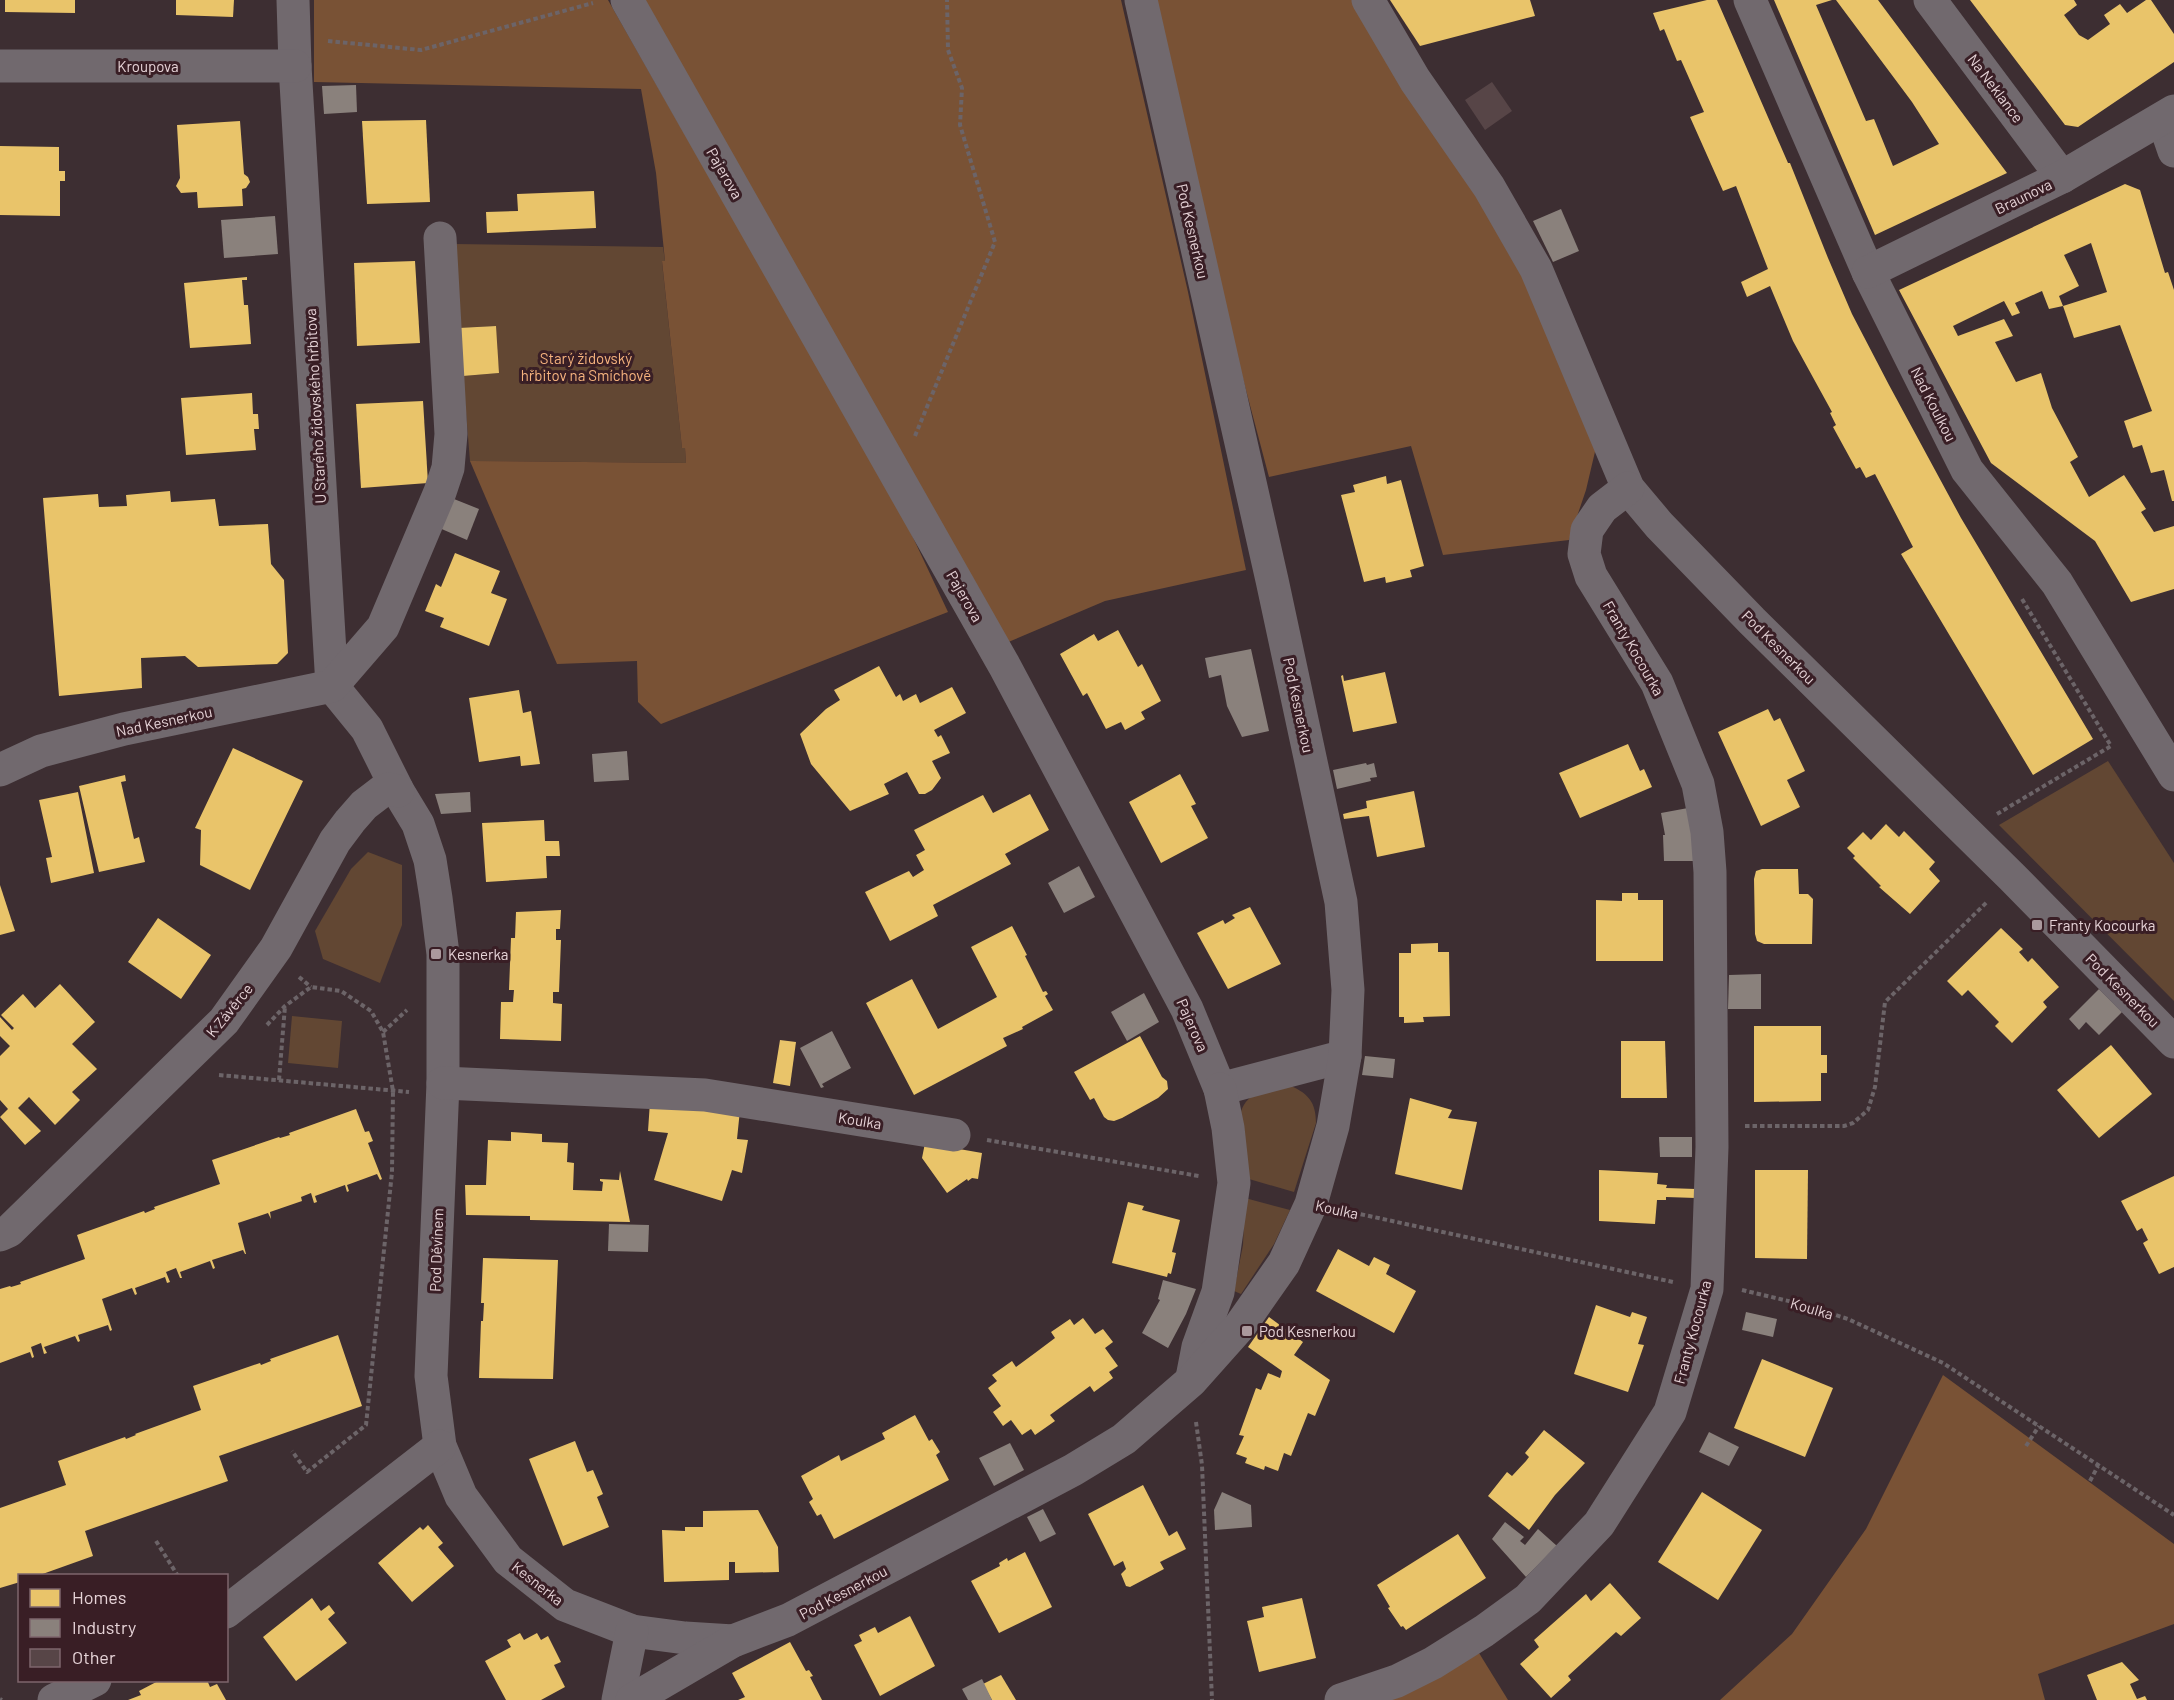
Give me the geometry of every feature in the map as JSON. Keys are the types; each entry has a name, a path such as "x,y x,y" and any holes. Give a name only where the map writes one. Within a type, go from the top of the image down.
{"street":[{"name":"U Starého židovského hřbitova","path":"293,0 332,686"},
{"name":"Pajerova","path":"627,0 1004,665 1187,1009 1220,1089"},
{"name":"Pod Kesnerkou","path":"632,1700 733,1641 788,1620 1073,1470 1124,1439 1191,1381 1240,1326 1284,1263 1311,1204 1333,1126 1345,1056 1348,990 1341,902 1269,568 1141,0"},
{"name":"Pod Kesnerkou","path":"1368,0 1415,80 1489,187 1536,269 1628,488 1659,525 1752,621 2012,877 2174,1042"},
{"name":"Nad Koulkou","path":"1750,0 1868,272 1967,470 2057,583 2174,775"},
{"name":"Na Neklance","path":"1930,0 2062,177"},
{"name":"Kroupova","path":"0,66 295,52"},
{"path":"2169,115 2174,152"},
{"name":"Braunova","path":"1868,272 2062,177 2169,115"},
{"path":"398,791 367,729 332,686 383,627 448,468 452,434 440,238"},
{"name":"Franty Kocourka","path":"1341,1700 1397,1681 1433,1663 1484,1631 1528,1599 1599,1524 1671,1412 1707,1289 1713,1126 1710,872 1707,832 1698,784 1657,683 1592,576 1584,554 1587,530 1602,507 1628,488"},
{"name":"Nad Kesnerkou","path":"0,770 41,751 124,729 332,686"},
{"name":"K Závěrce","path":"0,1236 9,1231 224,1021 276,948 335,842 350,821 364,805 381,792 389,789 398,791"},
{"name":"Pod Děvínem","path":"398,791 418,824 430,860 443,954 443,1088 431,1376 440,1446"},
{"path":"1191,1381 1198,1347 1218,1292 1234,1183 1228,1128 1220,1089 1345,1056"},
{"name":"Koulka","path":"443,1088 705,1095 954,1135"},
{"path":"228,1610 440,1446"},
{"name":"Kesnerka","path":"440,1446 461,1496 508,1560 565,1605 632,1631 733,1641"},
{"path":"618,1700 632,1631"},
{"path":"54,1700 91,1682"}],"path":[{"path":"295,52 421,50 602,0"},
{"path":"893,469 911,444 995,242 960,125 962,88 948,50 947,0"},
{"path":"1996,814 2111,746"},
{"path":"1713,1126 1844,1126 1853,1123 1868,1110 1875,1087 1885,1002 2012,877"},
{"path":"292,1451 307,1472 366,1425 392,1172 393,1091 383,1032 371,1011 341,991 311,987 295,974"},
{"path":"264,1028 285,1006 311,987"},
{"path":"279,1080 285,1006"},
{"path":"223,1067 215,1074 393,1091 443,1088"},
{"path":"954,1135 1234,1183"},
{"name":"Koulka","path":"1311,1204 1707,1289 1733,1288 1802,1304 1848,1319 1943,1363 2174,1515"},
{"path":"1191,1381 1202,1465 1212,1700"},
{"path":"2026,1446 2039,1426"},
{"path":"2090,1481 2098,1466"},
{"path":"156,1541 177,1574"}],"green space":[{"name":"Starý židovský hřbitov na Smíchově","path":"453,244 663,247 665,261 662,262 682,448 685,448 686,463 470,461 463,376 499,373 495,326 458,328"},
{"path":"2108,761 2174,863 2174,1001 1999,825"},
{"path":"368,852 402,865 402,925 380,983 323,959 315,931 351,869"},
{"path":"292,1016 342,1021 338,1068 288,1063"},
{"path":"1291,1086 1310,1100 1315,1110 1316,1123 1294,1192 1249,1179 1241,1112 1244,1104 1254,1095"},
{"path":"1245,1198 1290,1210 1274,1244 1241,1294 1234,1291 1243,1245"}],"shaded area":[{"path":"314,0 608,0 902,514 948,612 661,724 638,702 637,661 557,664 470,461 686,463 685,448 682,448 662,261 665,261 656,173 641,89 314,82"},
{"path":"645,0 1121,0 1188,292 1246,570 1105,601 1006,643"},
{"path":"1153,0 1357,0 1525,274 1598,439 1586,490 1569,540 1443,555 1411,446 1269,477 1211,258"},
{"path":"1943,1375 2174,1544 2174,1624 2038,1674 2045,1700 1720,1700 1792,1634 1866,1529"},
{"path":"1479,1653 1508,1700 1390,1700"}],"building: Homes":[{"path":"5,0 75,0 75,13 5,12"},
{"path":"176,0 234,0 233,17 176,15"},
{"path":"1390,0 1530,0 1535,16 1420,46"},
{"path":"1707,0 1717,0 1788,163 1790,163 1852,314 1889,385 1961,518 2093,739 2033,775 1901,554 1913,547 1875,474 1866,478 1860,467 1856,469 1833,427 1836,425 1830,413 1832,412 1793,341 1770,286 1747,297 1741,282 1768,269 1736,186 1723,191 1690,117 1704,112 1681,60 1677,61 1664,29 1660,31 1653,13"},
{"path":"1774,0 1832,0 1816,5 1866,121 1874,119 1893,166 1939,144 1912,102 1836,0 1878,0 2007,173 1875,235"},
{"path":"1970,0 2074,0 2077,5 2064,15 2079,35 2088,40 2110,24 2104,15 2120,4 2127,13 2146,0 2151,0 2174,34 2174,62 2078,127 2065,125"},
{"path":"426,120 430,202 367,204 362,121"},
{"path":"240,121 244,174 250,182 246,188 242,189 243,206 198,208 197,192 181,193 176,186 180,178 177,125"},
{"path":"0,146 59,147 59,171 65,171 65,181 60,181 60,216 0,215"},
{"path":"2125,184 2140,190 2165,273 2168,272 2174,290 2174,501 2172,501 2164,470 2151,473 2142,445 2133,448 2124,421 2152,411 2120,325 2074,338 2063,306 2049,309 2042,291 2015,303 2020,313 2012,316 2004,301 1953,326 1958,336 2004,319 2013,336 1995,342 2016,382 2041,373 2052,408 2078,457 2070,462 2089,497 2124,475 2146,509 2141,512 2154,532 2174,526 2174,589 2131,602 2095,541 1991,463 1899,290","holes":["2091,243 2107,292 2063,306 2059,296 2079,286 2064,255"]},
{"path":"594,191 596,228 487,233 486,212 518,211 517,194"},
{"path":"415,261 420,343 357,346 354,263"},
{"path":"247,277 247,280 242,280 244,305 248,305 251,344 190,348 184,283"},
{"path":"496,326 499,373 463,376 458,328"},
{"path":"252,393 253,414 258,414 259,429 254,429 256,450 186,455 181,398"},
{"path":"423,401 428,483 361,488 356,404"},
{"path":"1386,476 1387,484 1401,480 1424,566 1410,570 1412,577 1386,583 1385,577 1364,582 1341,495 1355,492 1353,485"},
{"path":"170,491 171,502 215,499 219,526 268,524 271,564 284,580 288,653 277,664 198,667 185,656 141,658 142,688 59,696 43,498 98,494 99,507 127,506 126,495"},
{"path":"455,553 500,571 491,593 507,599 489,646 440,627 444,618 425,611 436,584 441,587"},
{"path":"1118,630 1138,667 1142,664 1161,701 1141,712 1145,719 1125,730 1121,722 1106,729 1087,693 1083,696 1060,654 1094,634 1098,641"},
{"path":"879,666 896,697 900,694 903,701 916,694 920,703 952,687 966,713 934,730 938,737 941,735 950,753 932,761 941,778 932,790 919,794 907,772 884,784 889,794 850,811 811,764 800,734 826,709 840,700 834,690"},
{"path":"1385,672 1397,723 1353,732 1341,676 1343,675 1344,681"},
{"path":"519,690 523,713 531,711 540,764 521,766 520,756 479,762 469,698"},
{"path":"1768,709 1774,721 1780,718 1805,771 1787,780 1800,807 1761,826 1718,732"},
{"path":"1628,744 1640,771 1644,769 1652,787 1580,818 1559,773"},
{"path":"233,748 303,781 250,890 200,865 201,830 195,828"},
{"path":"1180,774 1196,804 1191,806 1208,838 1161,863 1129,802"},
{"path":"125,775 126,781 121,782 134,839 139,837 145,862 99,872 79,786"},
{"path":"1414,791 1425,847 1377,857 1369,816 1344,819 1343,814 1367,808 1366,801"},
{"path":"78,792 94,873 51,883 46,858 52,857 39,800"},
{"path":"1030,794 1049,830 1005,854 1011,864 933,905 938,916 890,941 865,892 909,871 913,877 924,870 916,855 925,850 914,830 983,795 993,813"},
{"path":"544,820 545,841 559,841 560,856 546,856 547,878 486,882 482,823"},
{"path":"1886,824 1899,837 1904,831 1935,862 1929,869 1940,881 1910,914 1879,887 1881,886 1853,858 1855,856 1847,848 1863,832 1871,840"},
{"path":"1798,869 1799,894 1808,894 1813,899 1812,944 1764,944 1757,941 1754,879 1756,871"},
{"path":"0,885 15,931 0,935"},
{"path":"1622,893 1638,893 1638,900 1663,900 1663,961 1596,961 1596,900 1622,901"},
{"path":"1250,907 1281,964 1228,989 1197,933 1223,920 1225,924 1235,918 1232,915"},
{"path":"561,910 560,929 556,929 556,940 561,940 559,992 553,992 553,1003 562,1004 561,1041 500,1039 501,1002 513,1002 514,990 509,990 511,938 515,938 516,912"},
{"path":"158,918 211,955 181,999 128,962"},
{"path":"1012,926 1043,992 1046,991 1048,994 1045,996 1053,1010 1022,1027 1023,1029 1003,1038 1007,1046 914,1095 866,1003 912,979 938,1029 997,997 971,947"},
{"path":"2001,928 2023,949 2019,952 2028,962 2032,958 2059,987 2043,1002 2047,1007 2012,1043 1995,1026 1999,1022 1968,990 1962,996 1947,981"},
{"path":"1438,943 1438,952 1449,952 1450,1016 1423,1017 1424,1022 1404,1023 1404,1017 1399,1017 1399,953 1411,953 1411,944"},
{"path":"60,984 95,1022 72,1044 97,1069 72,1092 80,1100 55,1125 29,1097 18,1108 41,1131 25,1145 0,1117 8,1109 0,1100 0,1056 10,1046 0,1036 0,1017 12,1030 14,1028 1,1015 23,994 35,1008"},
{"path":"1754,1026 1821,1026 1821,1055 1827,1055 1827,1073 1821,1073 1821,1101 1754,1102"},
{"path":"1140,1036 1162,1077 1167,1081 1168,1089 1158,1098 1122,1118 1114,1121 1108,1120 1094,1098 1090,1100 1074,1072"},
{"path":"780,1040 796,1042 790,1086 773,1083"},
{"path":"1621,1041 1665,1041 1667,1098 1621,1098"},
{"path":"2111,1045 2152,1094 2099,1138 2057,1090"},
{"path":"1410,1098 1452,1110 1448,1118 1477,1122 1462,1190 1395,1174"},
{"path":"650,1102 740,1110 737,1139 748,1140 742,1173 732,1170 722,1201 654,1180 668,1133 648,1131"},
{"path":"356,1109 365,1132 369,1131 373,1141 368,1143 382,1179 380,1180 377,1174 347,1185 349,1191 347,1192 345,1185 315,1196 317,1202 314,1203 311,1193 301,1197 302,1201 270,1212 271,1219 268,1213 238,1223 246,1254 243,1250 212,1260 215,1268 213,1269 210,1261 180,1272 182,1278 176,1268 166,1272 170,1282 167,1283 165,1277 135,1288 137,1294 135,1295 132,1288 102,1299 112,1330 110,1331 108,1325 78,1335 80,1341 78,1342 75,1336 44,1347 47,1353 44,1354 41,1343 31,1347 34,1357 32,1358 30,1352 0,1363 0,1289 21,1284 20,1282 85,1259 77,1235 144,1211 145,1213 155,1209 154,1207 220,1184 212,1160 290,1135 289,1133"},
{"path":"511,1132 542,1134 542,1142 568,1143 567,1162 574,1163 573,1190 602,1191 603,1182 600,1179 619,1180 620,1171 630,1222 530,1220 530,1216 466,1215 465,1185 486,1185 488,1140 511,1141"},
{"path":"925,1143 982,1153 978,1179 972,1178 968,1181 967,1179 947,1193 922,1158"},
{"path":"1599,1170 1658,1173 1657,1184 1667,1185 1666,1188 1696,1189 1696,1198 1666,1197 1666,1200 1657,1200 1655,1224 1599,1221"},
{"path":"1755,1170 1808,1170 1807,1259 1755,1258"},
{"path":"2174,1176 2174,1267 2159,1274 2143,1243 2148,1240 2142,1228 2137,1231 2121,1201"},
{"path":"1128,1202 1144,1206 1142,1210 1180,1220 1172,1252 1176,1253 1171,1274 1168,1273 1167,1277 1112,1263"},
{"path":"1338,1249 1369,1266 1374,1257 1390,1265 1386,1274 1416,1291 1394,1333 1316,1291"},
{"path":"483,1258 558,1260 553,1379 479,1378 484,1303 481,1303"},
{"path":"1596,1305 1630,1317 1632,1312 1647,1317 1638,1344 1644,1345 1628,1392 1574,1374"},
{"path":"1269,1317 1303,1342 1294,1355 1330,1380 1315,1416 1308,1413 1291,1456 1284,1453 1278,1471 1265,1466 1264,1470 1245,1463 1247,1458 1236,1454 1244,1436 1239,1435 1256,1388 1261,1390 1268,1373 1280,1378 1282,1371 1248,1347"},
{"path":"1083,1318 1095,1334 1103,1329 1113,1342 1105,1348 1118,1366 1109,1372 1113,1378 1094,1392 1090,1386 1050,1415 1055,1421 1035,1435 1031,1429 1022,1435 1011,1420 1003,1426 993,1412 1001,1406 988,1388 997,1381 992,1375 1012,1361 1016,1367 1055,1338 1051,1332 1070,1319 1074,1325"},
{"path":"338,1335 362,1406 219,1456 228,1481 85,1531 93,1556 43,1574 18,1574 18,1583 0,1588 0,1508 66,1485 58,1461 125,1437 126,1439 201,1410 193,1386 260,1363 261,1365 271,1361 270,1359"},
{"path":"1762,1359 1833,1388 1805,1457 1734,1428"},
{"path":"915,1415 929,1441 932,1439 940,1452 936,1455 949,1480 834,1539 821,1514 817,1516 809,1502 813,1499 801,1476 839,1455 841,1461 885,1439 882,1433"},
{"path":"1544,1430 1585,1463 1555,1495 1529,1530 1488,1496 1507,1472 1512,1476 1526,1461 1529,1457 1525,1453"},
{"path":"575,1441 587,1472 593,1470 603,1494 597,1497 609,1527 563,1546 529,1459"},
{"path":"1143,1485 1169,1536 1177,1531 1186,1549 1160,1562 1164,1569 1130,1587 1126,1586 1121,1574 1126,1569 1123,1561 1114,1566 1088,1514"},
{"path":"1702,1492 1762,1530 1718,1600 1658,1562"},
{"path":"758,1510 778,1547 779,1572 735,1573 735,1562 729,1562 729,1580 664,1582 662,1530 685,1531 685,1527 703,1527 703,1511"},
{"path":"428,1525 443,1543 438,1547 454,1566 412,1602 378,1563 420,1527 423,1530"},
{"path":"1458,1534 1486,1578 1406,1630 1403,1626 1401,1627 1388,1608 1390,1607 1377,1585"},
{"path":"1025,1552 1052,1607 999,1633 971,1581 1000,1566 999,1563 1007,1558 1008,1561"},
{"path":"1610,1583 1641,1618 1621,1636 1616,1632 1568,1676 1571,1680 1551,1698 1520,1664 1539,1647 1534,1640 1586,1594 1591,1601"},
{"path":"312,1598 321,1611 329,1605 335,1613 328,1619 347,1643 296,1681 263,1637"},
{"path":"1302,1598 1316,1658 1259,1672 1247,1621 1264,1617 1262,1607"},
{"path":"910,1616 935,1666 880,1696 854,1645 862,1641 859,1635 875,1627 878,1633"},
{"path":"520,1633 524,1640 537,1633 541,1640 548,1636 561,1662 554,1665 565,1687 541,1700 506,1700 485,1661 511,1647 507,1640"},
{"path":"790,1642 806,1671 809,1670 813,1676 810,1677 822,1700 738,1700 745,1697 732,1673"},
{"path":"2122,1662 2139,1680 2130,1684 2137,1699 2145,1696 2147,1700 2097,1700 2087,1675"},
{"path":"1001,1675 1016,1700 992,1700 983,1684"},
{"path":"156,1682 208,1682 210,1687 217,1684 226,1700 128,1700 141,1695 139,1691"}],"building: Industry":[{"path":"356,85 357,112 324,114 322,86"},
{"path":"1561,209 1579,251 1553,262 1533,221"},
{"path":"275,216 278,254 224,258 221,220"},
{"path":"449,497 479,509 467,540 437,527"},
{"path":"1251,649 1269,731 1242,737 1227,706 1221,675 1209,678 1205,658"},
{"path":"627,751 629,780 594,782 592,754"},
{"path":"1366,763 1367,765 1374,763 1377,777 1370,778 1371,781 1337,789 1333,770"},
{"path":"470,792 471,812 441,814 435,794"},
{"path":"1688,808 1696,861 1664,861 1663,835 1665,835 1661,813"},
{"path":"1079,866 1095,897 1064,913 1048,883"},
{"path":"1761,974 1761,1009 1728,1009 1729,975"},
{"path":"2099,989 2122,1012 2099,1035 2086,1022 2079,1030 2069,1019"},
{"path":"1144,993 1159,1022 1127,1041 1111,1012"},
{"path":"832,1031 851,1068 822,1084 824,1087 821,1088 800,1048"},
{"path":"1365,1056 1395,1059 1393,1078 1362,1075"},
{"path":"1659,1137 1692,1137 1692,1157 1660,1157"},
{"path":"609,1224 649,1225 648,1252 608,1251"},
{"path":"1163,1280 1196,1289 1168,1348 1142,1333 1160,1300 1158,1299"},
{"path":"1746,1312 1777,1319 1773,1337 1742,1330"},
{"path":"1709,1432 1739,1447 1729,1466 1699,1452"},
{"path":"1010,1443 1024,1470 994,1486 979,1458"},
{"path":"1222,1492 1251,1505 1252,1527 1215,1530 1214,1510"},
{"path":"1043,1509 1056,1534 1040,1542 1027,1517"},
{"path":"1505,1522 1524,1537 1520,1541 1525,1545 1538,1529 1557,1546 1526,1577 1492,1539"},
{"path":"982,1679 992,1700 968,1700 962,1689"}],"building: Other":[{"path":"1492,82 1512,111 1485,130 1465,100"}],"place":[{"name":"Franty Kocourka","path":"2037,925"},
{"name":"Kesnerka","path":"436,954"},
{"name":"Pod Kesnerkou","path":"1247,1331"}]}
